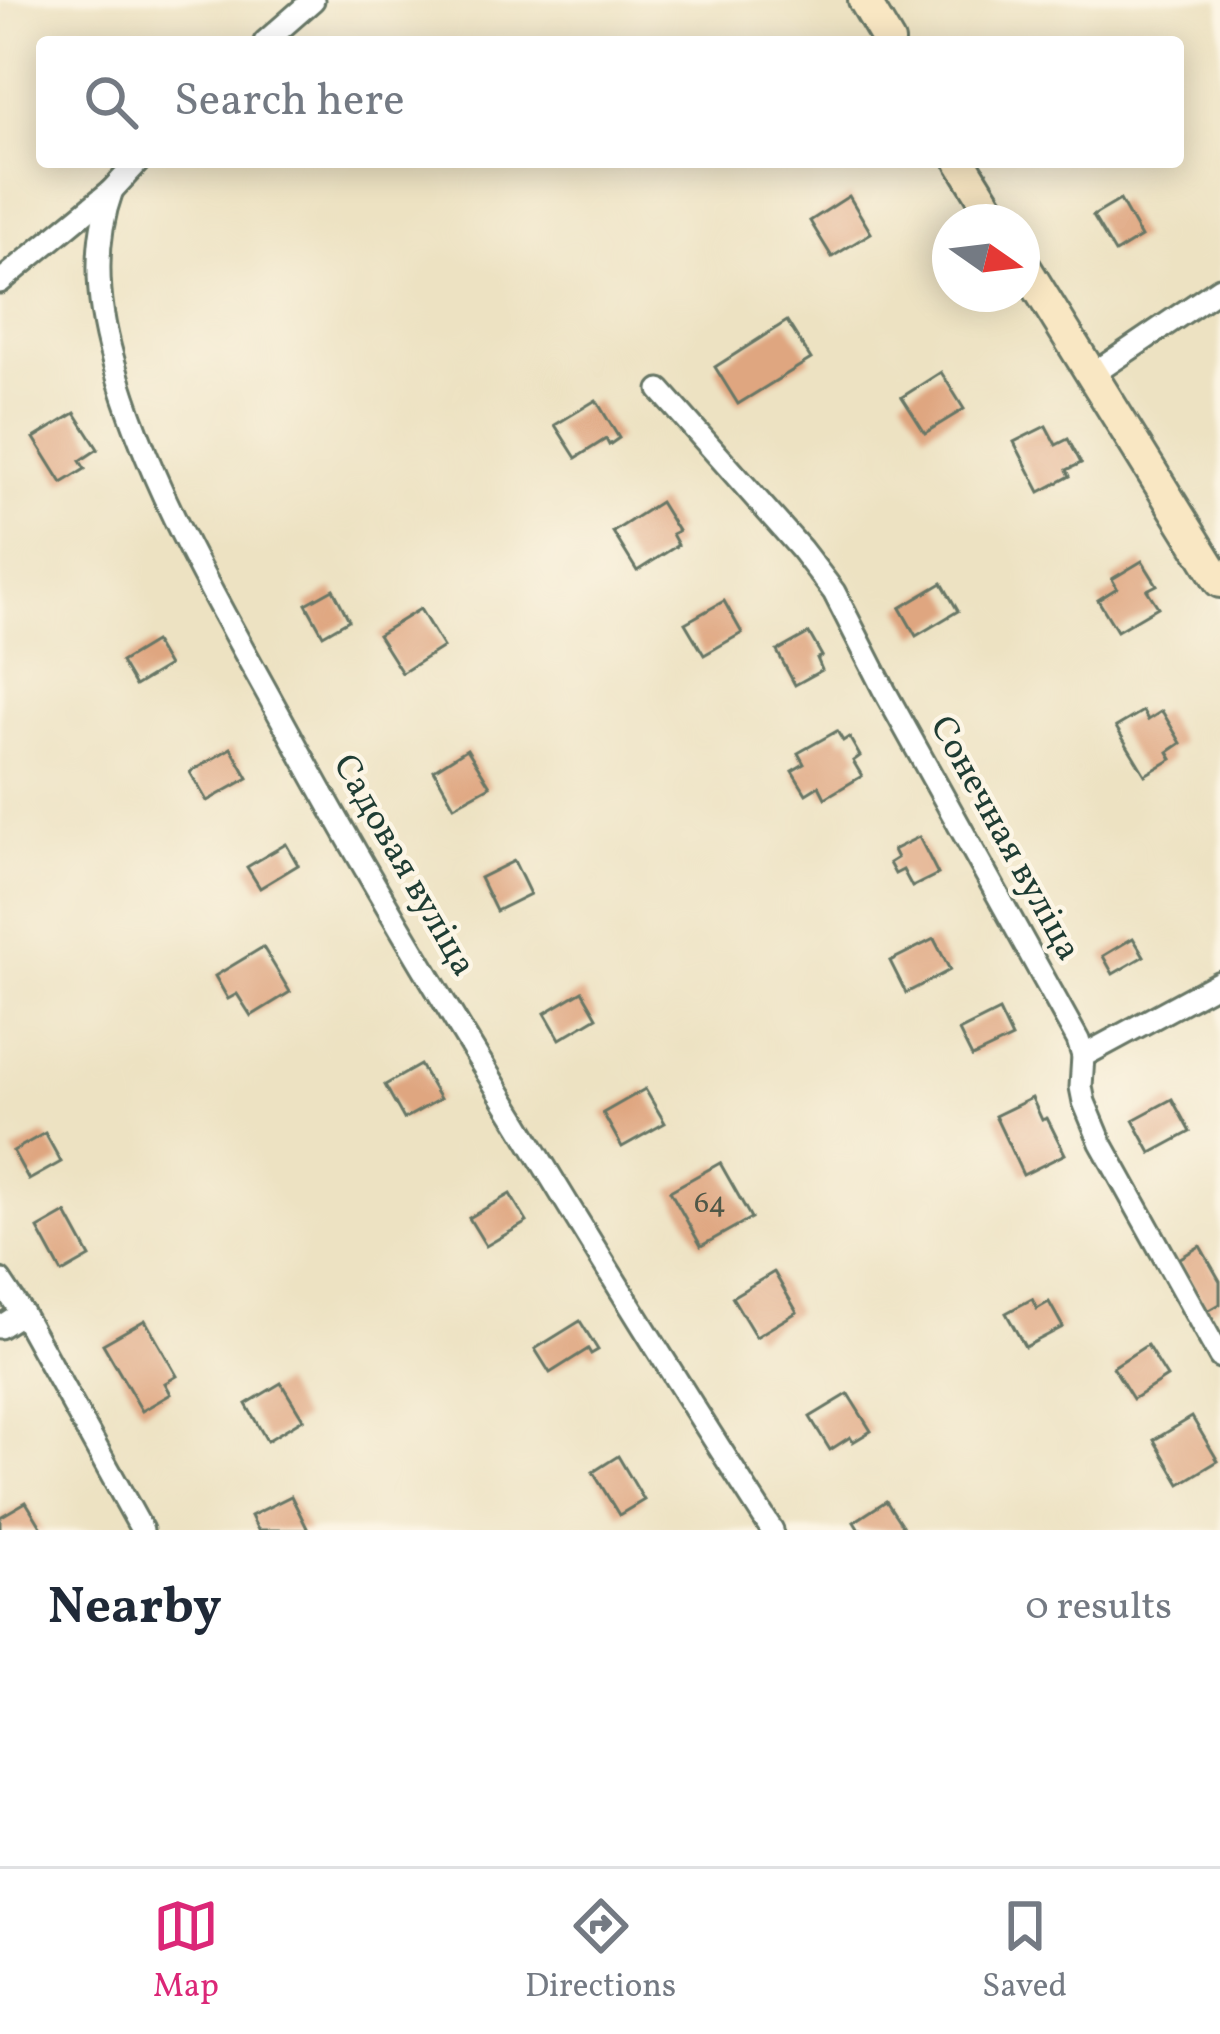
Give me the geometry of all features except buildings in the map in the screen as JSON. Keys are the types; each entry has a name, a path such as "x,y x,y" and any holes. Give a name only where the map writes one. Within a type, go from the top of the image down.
{"main road":[{"path":"864,0 885,36"},
{"path":"966,168 987,204"},
{"path":"1040,292 1220,582"}],"street":[{"path":"272,36 313,0"},
{"path":"0,282 133,168"},
{"name":"Садовая вуліца","path":"112,190 100,227 101,302 127,406 159,484 230,626 378,894 772,1530"},
{"path":"1090,376 1220,288"},
{"name":"Сонечная вуліца","path":"660,390 834,592 913,745 1078,1040 1084,1102 1101,1143 1220,1357"},
{"path":"1083,1056 1220,982"},
{"path":"0,1280 142,1530"},
{"path":"0,1327 22,1313"}]}
